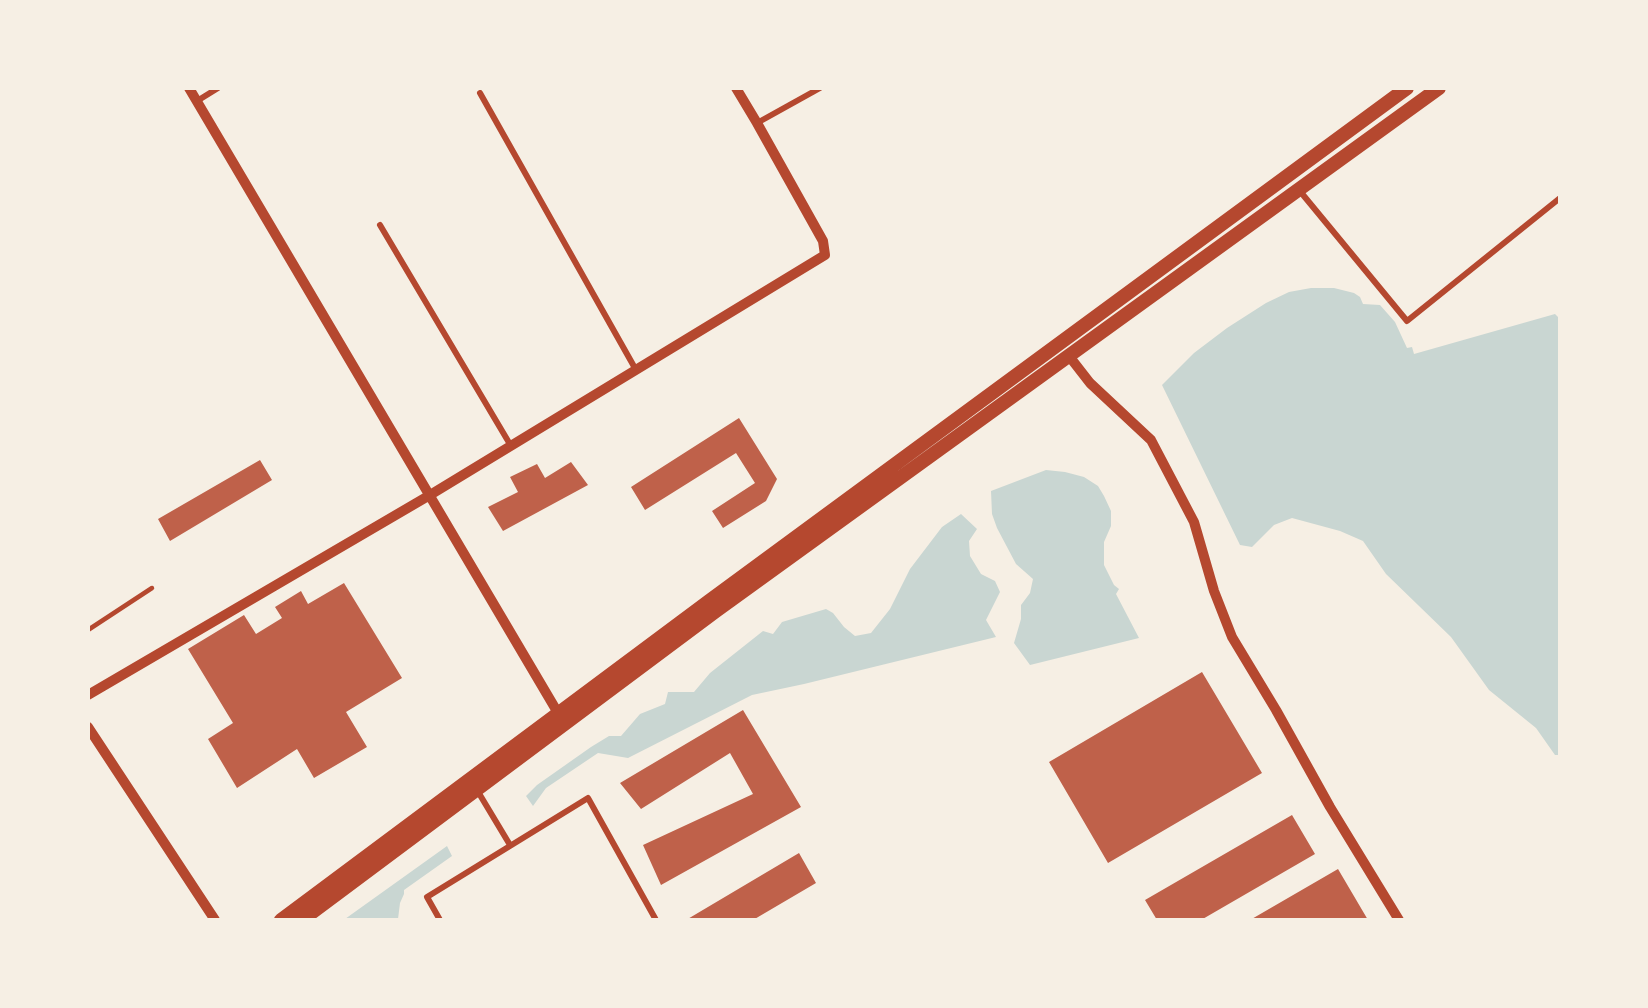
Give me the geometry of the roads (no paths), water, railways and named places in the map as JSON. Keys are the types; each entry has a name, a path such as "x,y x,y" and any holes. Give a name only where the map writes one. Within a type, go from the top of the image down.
{"main road":[{"path":"281,920 708,601 1407,88"},
{"path":"302,919 716,611 1439,88"}],"street":[{"path":"189,88 558,713"},
{"path":"197,101 219,88"},
{"path":"88,695 430,495 825,255 823,241 736,88"},
{"path":"757,123 820,88"},
{"path":"480,93 636,370"},
{"path":"1299,190 1407,321 1560,198"},
{"path":"380,225 511,446"},
{"path":"1069,356 1090,383 1151,440 1194,522 1214,591 1232,637 1330,807 1400,920"},
{"path":"88,727 215,920"},
{"path":"477,789 510,845"},
{"path":"440,920 427,897 588,798 656,920"}],"lane":[{"path":"88,630 152,588"}]}
